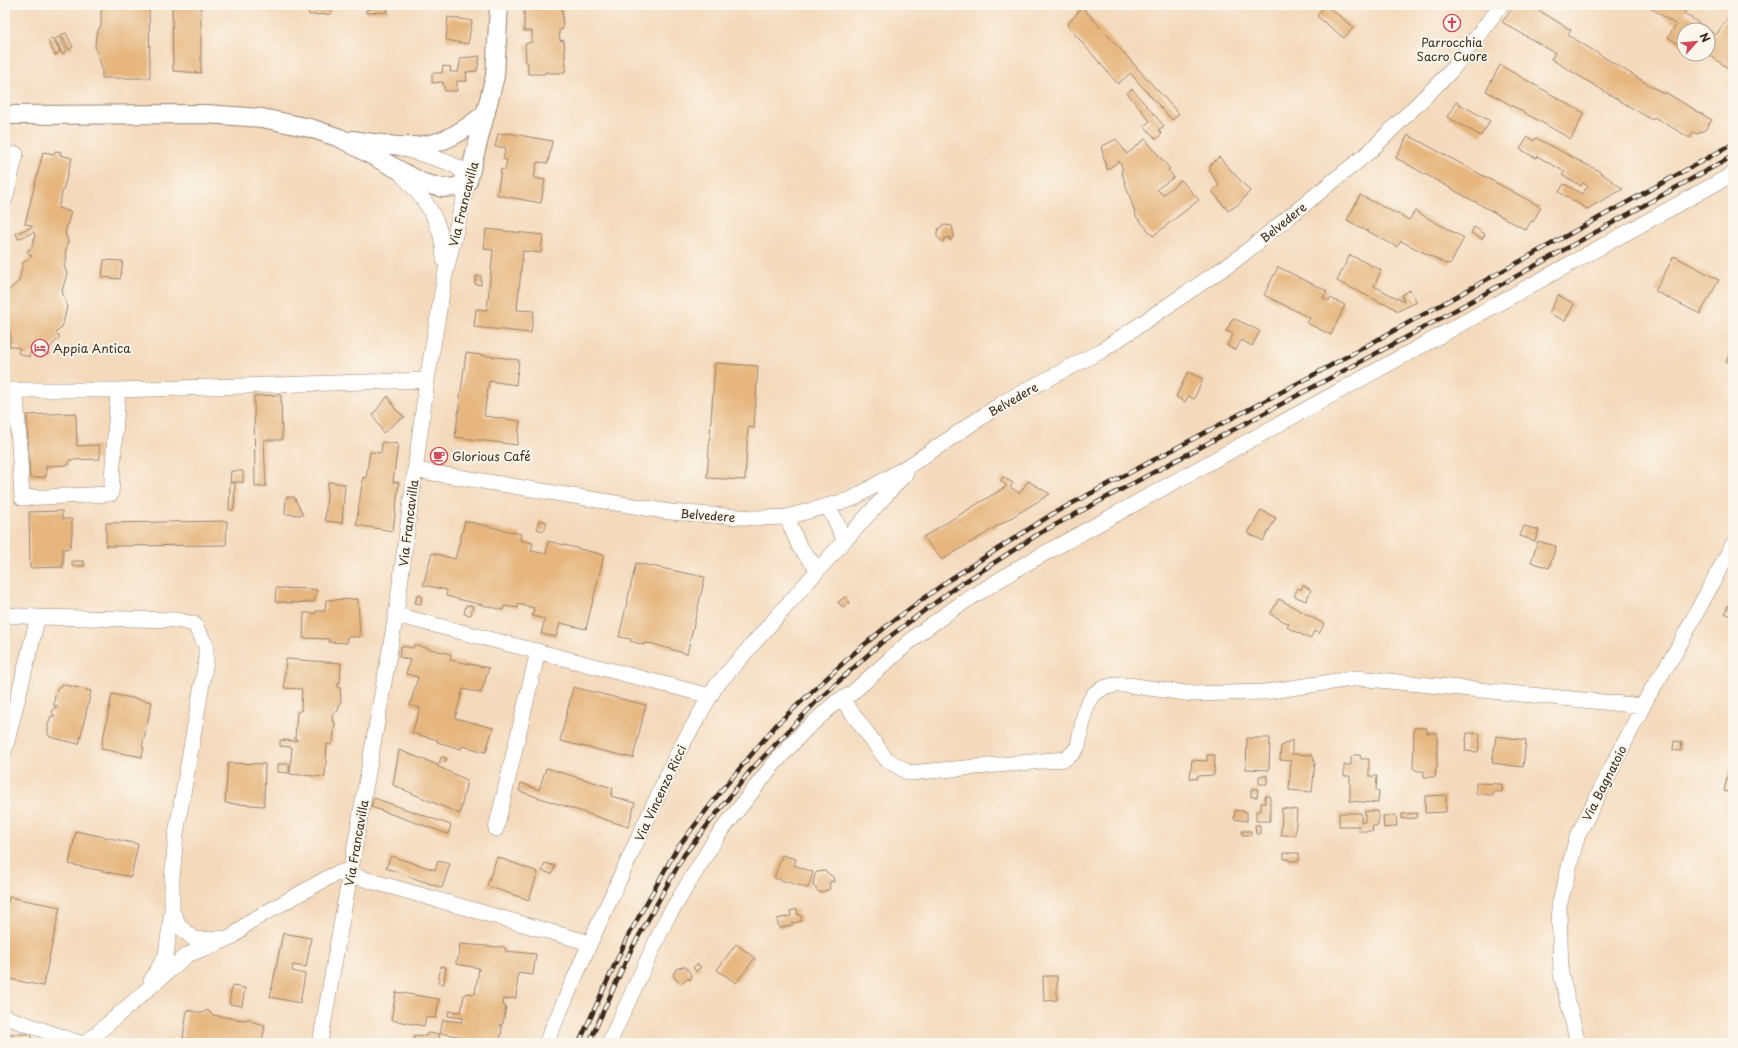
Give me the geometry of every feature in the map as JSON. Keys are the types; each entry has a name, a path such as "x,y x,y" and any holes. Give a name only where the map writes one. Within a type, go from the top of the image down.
{"main road":[{"name":"Via Francavilla","path":"468,181 495,76 499,5"},
{"path":"5,115 206,114 262,118 310,128 340,138 398,147 425,146 446,140 466,129 486,113"},
{"path":"340,138 424,183 443,188 456,187 468,181"}],"street":[{"name":"Belvedere","path":"415,470 670,512 754,518 788,517 852,499 915,462 1004,402 1101,351 1237,259 1369,152 1451,71 1501,5"},
{"path":"398,147 447,162 459,168 468,181"},
{"path":"5,199 16,154"},
{"path":"396,168 419,192 438,223 444,244 445,275"},
{"path":"609,1043 666,920 716,838 763,777 804,731 842,699 851,694 917,635 956,607 1013,570 1733,174"},
{"name":"Via Francavilla","path":"320,1043 396,615 427,380 445,275 468,181"},
{"path":"118,390 112,494 22,498 11,391 118,390 427,380"},
{"name":"Via Vincenzo Ricci","path":"546,1043 678,752 710,696 721,680 915,462"},
{"path":"827,507 834,517 844,540"},
{"path":"788,517 799,546 818,570"},
{"name":"Via Bagnatoio","path":"1578,1043 1561,974 1559,906 1577,837 1643,706 1675,653 1733,544"},
{"path":"5,615 176,620 194,624 206,645 206,661 176,834 172,879 172,911 166,955 145,992"},
{"path":"396,615 710,696"},
{"path":"5,749 38,617"},
{"path":"496,829 538,651"},
{"path":"842,699 886,759 909,773 1065,759 1073,753 1078,746 1086,707 1094,694 1103,688 1115,685 1128,685 1192,694 1264,692 1358,678 1643,706"},
{"path":"86,1043 187,955 232,938 249,922 333,875 351,872 590,944"},
{"path":"172,911 180,927 196,940 232,938"},
{"path":"5,1017 80,1043"}],"building":[{"path":"101,5 149,5 150,78 102,78 102,68 95,47 96,35 101,25"},
{"path":"172,5 201,5 201,73 173,71"},
{"path":"372,5 387,5 388,12 366,13 366,10 372,9"},
{"path":"524,5 562,5 563,29 559,30 560,41 564,40 566,70 564,73 545,72 545,74 528,74 525,44 532,42 532,31 524,31"},
{"path":"1325,5 1354,27 1344,38 1317,16"},
{"path":"1515,5 1530,5 1571,30 1568,35 1664,94 1665,92 1712,120 1705,130 1697,134 1693,132 1690,138 1654,117 1652,120 1551,59 1555,53 1502,22"},
{"path":"1647,5 1689,5 1684,13 1697,22 1676,22 1676,25"},
{"path":"308,7 331,7 331,14 309,15"},
{"path":"1082,7 1179,114 1172,120 1130,73 1118,84 1067,25"},
{"path":"1733,14 1733,63 1729,69 1716,60 1716,35 1729,16 1731,17"},
{"path":"448,17 472,21 468,44 446,40"},
{"path":"1676,25 1676,42 1668,37"},
{"path":"66,33 73,47 69,50 61,35"},
{"path":"59,37 67,51 62,54 55,39"},
{"path":"52,38 60,52 55,55 48,41"},
{"path":"480,56 477,71 466,72 467,81 457,81 457,91 445,91 443,82 432,83 432,73 442,73 443,66 451,67 450,72 458,72 461,58"},
{"path":"1500,65 1584,113 1571,139 1486,91"},
{"path":"1132,89 1164,126 1158,130 1162,134 1156,139 1144,126 1150,121 1127,93"},
{"path":"1456,102 1490,121 1481,136 1447,117"},
{"path":"508,133 552,141 548,163 537,162 534,178 545,180 541,203 497,195 501,169 505,170 507,160 503,159 506,147 495,147 498,134"},
{"path":"1408,135 1541,207 1533,222 1531,221 1526,230 1396,158"},
{"path":"1528,137 1534,141 1536,138 1597,170 1623,189 1587,209 1559,192 1564,184 1582,194 1588,186 1583,183 1581,186 1562,175 1565,172 1537,156 1536,158 1520,149"},
{"path":"1116,139 1127,154 1145,139 1170,169 1168,170 1174,177 1157,189 1163,195 1181,180 1199,200 1153,236 1136,216 1121,170 1123,169 1119,161 1107,170 1101,147"},
{"path":"55,151 61,152 60,155 72,158 58,208 71,212 65,233 68,241 65,254 67,258 64,265 67,274 62,291 67,307 62,327 56,333 60,337 50,347 48,355 30,352 29,357 18,353 20,348 9,346 11,337 5,314 5,305 8,291 19,281 23,263 32,256 27,252 32,247 35,235 34,232 18,239 16,233 32,227 31,225 25,224 43,152 54,154"},
{"path":"1219,157 1250,191 1239,204 1228,211 1212,191 1219,185 1209,170 1211,168 1209,167"},
{"path":"1360,195 1409,220 1415,211 1464,238 1451,263 1446,264 1401,241 1397,247 1347,220"},
{"path":"944,225 952,226 954,235 950,241 949,237 944,239 943,242 937,237 939,228"},
{"path":"1474,227 1485,234 1482,239 1471,233"},
{"path":"486,229 543,235 541,253 523,251 517,310 534,311 531,333 474,327 476,309 487,310 493,250 484,249"},
{"path":"1350,255 1381,270 1374,286 1404,302 1402,295 1410,290 1417,302 1398,311 1385,303 1384,304 1337,281"},
{"path":"1674,256 1719,280 1700,314 1655,291"},
{"path":"104,260 123,261 120,279 102,277"},
{"path":"1278,267 1327,291 1323,298 1329,301 1330,298 1345,305 1331,335 1307,323 1310,318 1264,295"},
{"path":"476,276 481,276 481,285 475,284"},
{"path":"1558,295 1574,304 1565,321 1549,313"},
{"path":"1233,318 1260,331 1252,346 1241,340 1236,350 1227,346 1233,334 1226,331"},
{"path":"1733,348 1733,365 1726,361"},
{"path":"466,353 519,360 516,385 489,381 484,416 520,421 517,445 455,437"},
{"path":"715,363 758,366 754,428 748,427 745,480 707,478"},
{"path":"1188,372 1203,379 1194,399 1188,396 1185,402 1176,397"},
{"path":"281,395 282,440 264,440 266,486 255,487 254,396"},
{"path":"388,396 396,410 405,417 396,422 383,433 373,414"},
{"path":"76,413 77,446 99,445 100,459 69,460 69,465 46,466 46,477 30,478 27,415"},
{"path":"382,442 398,444 393,482 399,482 393,531 356,525 363,477 366,478 370,452 381,453"},
{"path":"231,471 243,471 243,482 230,482"},
{"path":"1003,477 1013,483 1010,487 1020,493 1028,481 1050,494 942,560 923,537 1007,486 1000,481"},
{"path":"328,482 345,484 342,523 325,521"},
{"path":"230,483 235,483 234,510 229,510"},
{"path":"286,497 294,497 303,515 285,514"},
{"path":"1261,510 1276,518 1263,541 1248,533"},
{"path":"62,511 62,519 72,519 70,548 63,549 63,567 30,568 29,512"},
{"path":"539,520 547,522 544,531 537,529"},
{"path":"227,521 226,545 106,546 106,523"},
{"path":"465,521 521,534 520,540 533,543 531,551 546,554 548,541 604,555 586,629 560,623 556,637 541,634 545,619 532,616 534,608 518,604 518,608 504,606 503,610 446,596 447,590 423,585 432,553 455,559"},
{"path":"1524,526 1539,530 1535,541 1520,536"},
{"path":"1538,541 1556,546 1549,568 1531,562"},
{"path":"72,561 84,561 84,566 72,566"},
{"path":"636,563 705,577 687,654 653,644 644,643 644,645 630,641 631,639 619,637"},
{"path":"1303,585 1311,590 1306,601 1294,596 1298,588 1301,590"},
{"path":"276,588 317,590 314,602 286,603 275,602"},
{"path":"417,595 422,596 421,604 415,603"},
{"path":"845,597 850,603 843,608 838,602"},
{"path":"358,599 360,637 347,637 347,643 329,642 329,639 303,638 304,613 325,611 326,600"},
{"path":"1279,599 1324,624 1319,634 1314,631 1310,639 1287,627 1289,624 1270,614"},
{"path":"466,605 473,606 471,615 464,614"},
{"path":"1728,606 1733,609 1733,617 1725,613"},
{"path":"414,645 451,654 450,660 489,668 481,693 463,689 455,718 493,728 486,752 462,746 461,749 437,742 438,740 412,733 420,708 410,705 418,677 406,674 410,660 399,657 401,646 413,648"},
{"path":"286,659 341,663 340,683 338,682 338,688 340,688 341,700 338,711 333,713 332,721 335,722 333,742 330,745 327,744 325,777 290,774 292,747 280,746 280,740 297,741 297,739 295,739 297,712 302,710 302,689 284,688"},
{"path":"62,684 91,691 79,744 50,737 48,734 48,724 51,716 55,716 52,713 53,709 58,706 54,706 55,694 58,687 61,687"},
{"path":"573,687 646,705 633,758 560,741"},
{"path":"112,694 152,702 142,747 144,747 142,757 101,749"},
{"path":"1414,728 1427,728 1427,733 1437,733 1437,768 1435,777 1424,777 1424,771 1418,771 1413,768"},
{"path":"1467,733 1480,734 1478,752 1465,751"},
{"path":"1496,736 1526,740 1523,767 1492,763"},
{"path":"1247,738 1270,738 1269,770 1246,769"},
{"path":"1292,740 1292,754 1312,755 1315,762 1312,792 1289,790 1291,761 1280,760 1281,746"},
{"path":"1674,741 1682,742 1681,751 1673,750"},
{"path":"399,750 438,765 437,766 467,780 460,814 393,785"},
{"path":"1207,755 1215,755 1214,775 1197,776 1197,779 1190,778 1192,760 1207,761"},
{"path":"1354,755 1360,755 1361,759 1369,759 1369,776 1377,776 1376,790 1379,791 1378,803 1350,801 1350,776 1344,776 1344,765 1351,765 1351,758"},
{"path":"441,757 447,759 439,764"},
{"path":"228,763 265,764 264,806 225,803"},
{"path":"1730,763 1733,763 1733,793 1724,791"},
{"path":"278,764 289,764 289,773 278,772"},
{"path":"546,768 613,788 611,796 635,803 628,827 519,791 521,783 539,790"},
{"path":"1259,776 1267,776 1267,784 1259,784"},
{"path":"1476,783 1502,784 1502,792 1494,792 1493,795 1476,794"},
{"path":"1251,789 1258,789 1257,797 1251,797"},
{"path":"1446,795 1446,812 1425,813 1425,796"},
{"path":"1265,796 1270,796 1270,821 1256,821 1256,811 1261,811 1261,803 1265,803"},
{"path":"374,798 451,825 448,834 371,807"},
{"path":"1282,808 1297,810 1295,835 1281,835"},
{"path":"1235,810 1247,812 1247,821 1234,819"},
{"path":"1365,811 1378,811 1378,826 1372,826 1373,831 1358,831 1359,826 1339,826 1339,813 1361,813 1361,822 1365,822"},
{"path":"1417,813 1417,818 1402,819 1402,814"},
{"path":"1396,815 1397,826 1384,828 1383,816"},
{"path":"1255,825 1260,825 1260,834 1256,834"},
{"path":"76,831 138,844 131,877 69,864"},
{"path":"1242,831 1251,831 1251,835 1242,835"},
{"path":"1284,853 1299,853 1299,861 1289,861 1289,859 1284,859"},
{"path":"782,855 796,859 794,865 813,872 808,888 774,878"},
{"path":"391,856 435,870 438,861 450,864 442,888 386,868"},
{"path":"497,857 538,872 529,900 487,886"},
{"path":"545,863 555,866 552,874 542,871"},
{"path":"825,871 833,877 834,882 831,881 829,884 830,889 818,892 813,885 815,874 817,872"},
{"path":"9,897 60,907 43,986 5,978 5,915"},
{"path":"797,909 798,915 800,914 802,921 779,928 777,919 791,916 790,911"},
{"path":"283,933 311,938 306,967 293,965 292,971 305,974 300,1003 270,997"},
{"path":"460,944 502,946 506,949 505,951 536,954 533,975 518,973 516,998 504,999 503,1005 506,1006 503,1024 500,1024 500,1026 502,1026 500,1043 457,1043 458,1036 440,1033 443,1020 462,1022 463,1018 448,1016 449,1011 461,1012 464,995 466,995 466,993 475,994 479,968 456,964"},
{"path":"736,944 755,958 736,983 717,970"},
{"path":"697,964 701,967 696,971 693,968"},
{"path":"441,966 446,967 444,984 438,983"},
{"path":"686,967 692,976 690,980 688,978 682,984 676,980 673,975 676,969"},
{"path":"1043,976 1057,976 1057,1000 1044,1001"},
{"path":"232,986 245,988 242,1006 229,1004"},
{"path":"396,992 439,999 436,1018 426,1017 424,1026 391,1020"},
{"path":"187,1010 202,1013 208,1010 212,1015 243,1020 250,1019 253,1022 265,1025 262,1043 211,1043 183,1038"},
{"path":"427,1033 440,1034 438,1043 414,1043 414,1035 426,1036"},
{"path":"5,1034 31,1034 33,1043 5,1043"}],"railway":[{"path":"579,1043 627,938 676,850 721,791 777,724 853,654 893,621 949,580 1054,513 1317,373 1733,144"},
{"path":"589,1043 630,952 684,855 750,771 816,702 881,643 952,590 1040,533 1403,339 1733,156"}],"place":[{"name":"Parrocchia Sacro Cuore","path":"1452,23"},
{"name":"Appia Antica","path":"40,348"},
{"name":"Glorious Café","path":"439,456"}]}
